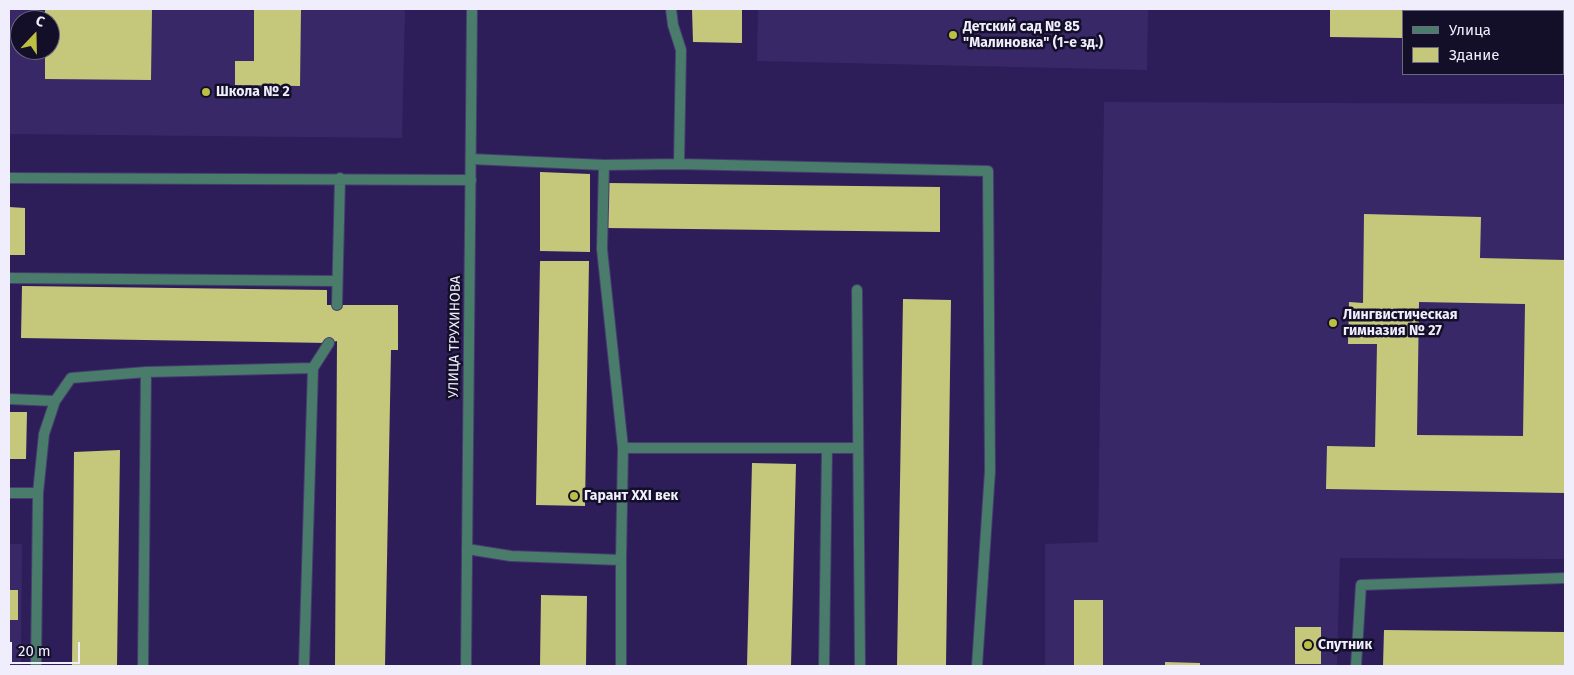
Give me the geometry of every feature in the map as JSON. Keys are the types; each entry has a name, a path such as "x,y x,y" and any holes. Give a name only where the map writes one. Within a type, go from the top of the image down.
{"street":[{"name":"УЛИЦА ТРУХИНОВА","path":"466,666 472,9"},
{"path":"671,9 672,25 681,50 679,164"},
{"path":"471,159 604,165 679,164 988,171 990,471 977,666"},
{"path":"604,165 602,249 624,448 621,666"},
{"path":"9,178 470,180"},
{"path":"336,305 340,178"},
{"path":"9,278 336,281"},
{"path":"857,290 860,666"},
{"path":"304,666 313,368 329,343"},
{"path":"36,666 38,494 44,434 54,400 72,378 146,372 313,368"},
{"path":"143,666 146,372"},
{"path":"9,399 54,400"},
{"path":"624,448 857,448"},
{"path":"824,666 827,448"},
{"path":"9,493 38,494"},
{"path":"466,549 511,556 621,560"},
{"path":"1356,666 1361,585 1565,578"}],"shaded area":[{"name":"Школа № 2","path":"9,9 405,9 402,138 9,134"},
{"name":"Детский сад № 85 \"Малиновка\" (1-е зд.)","path":"758,9 1148,9 1147,70 757,61"},
{"name":"Лингвистическая гимназия № 27","path":"1104,102 1565,104 1565,559 1340,558 1337,666 1045,666 1045,544 1098,542"},
{"path":"9,544 22,544 21,666 9,666"}],"building":[{"path":"152,9 151,80 45,79 45,60 60,60 60,10 45,10"},
{"path":"254,9 301,9 300,86 235,85 235,61 254,61"},
{"path":"692,9 742,9 742,43 693,42"},
{"path":"1330,9 1565,9 1565,40 1564,10 1402,10 1402,38 1330,37"},
{"path":"540,172 590,174 590,252 540,251"},
{"path":"608,183 940,187 940,232 607,228"},
{"path":"9,207 25,208 25,255 9,255"},
{"path":"1364,214 1481,217 1480,258 1565,260 1565,493 1326,489 1327,446 1375,447 1377,344 1348,344 1349,302 1363,303","holes":["1419,302 1525,304 1523,436 1417,435"]},
{"path":"540,261 589,261 585,506 536,505"},
{"path":"22,286 327,290 327,305 398,305 398,350 391,350 385,666 335,666 337,341 329,343 21,338"},
{"path":"903,299 951,300 946,666 897,666"},
{"path":"9,412 27,412 26,459 9,459"},
{"path":"120,450 117,666 72,666 74,452"},
{"path":"752,463 796,464 791,666 747,666"},
{"path":"9,590 18,590 18,620 9,620"},
{"path":"541,595 587,596 586,666 540,666"},
{"path":"1074,600 1103,600 1103,666 1074,666"},
{"name":"Спутник","path":"1295,627 1321,627 1321,664 1295,664"},
{"path":"1384,630 1565,632 1565,666 1383,666"},
{"path":"1165,662 1200,663 1200,666 1165,666"}],"place":[{"name":"Детский сад № 85 \"Малиновка\" (1-е зд.)","path":"953,35"},
{"name":"Школа № 2","path":"206,92"},
{"name":"Лингвистическая гимназия № 27","path":"1333,323"},
{"name":"Гарант XXI век","path":"574,496"},
{"name":"Спутник","path":"1308,645"}]}
